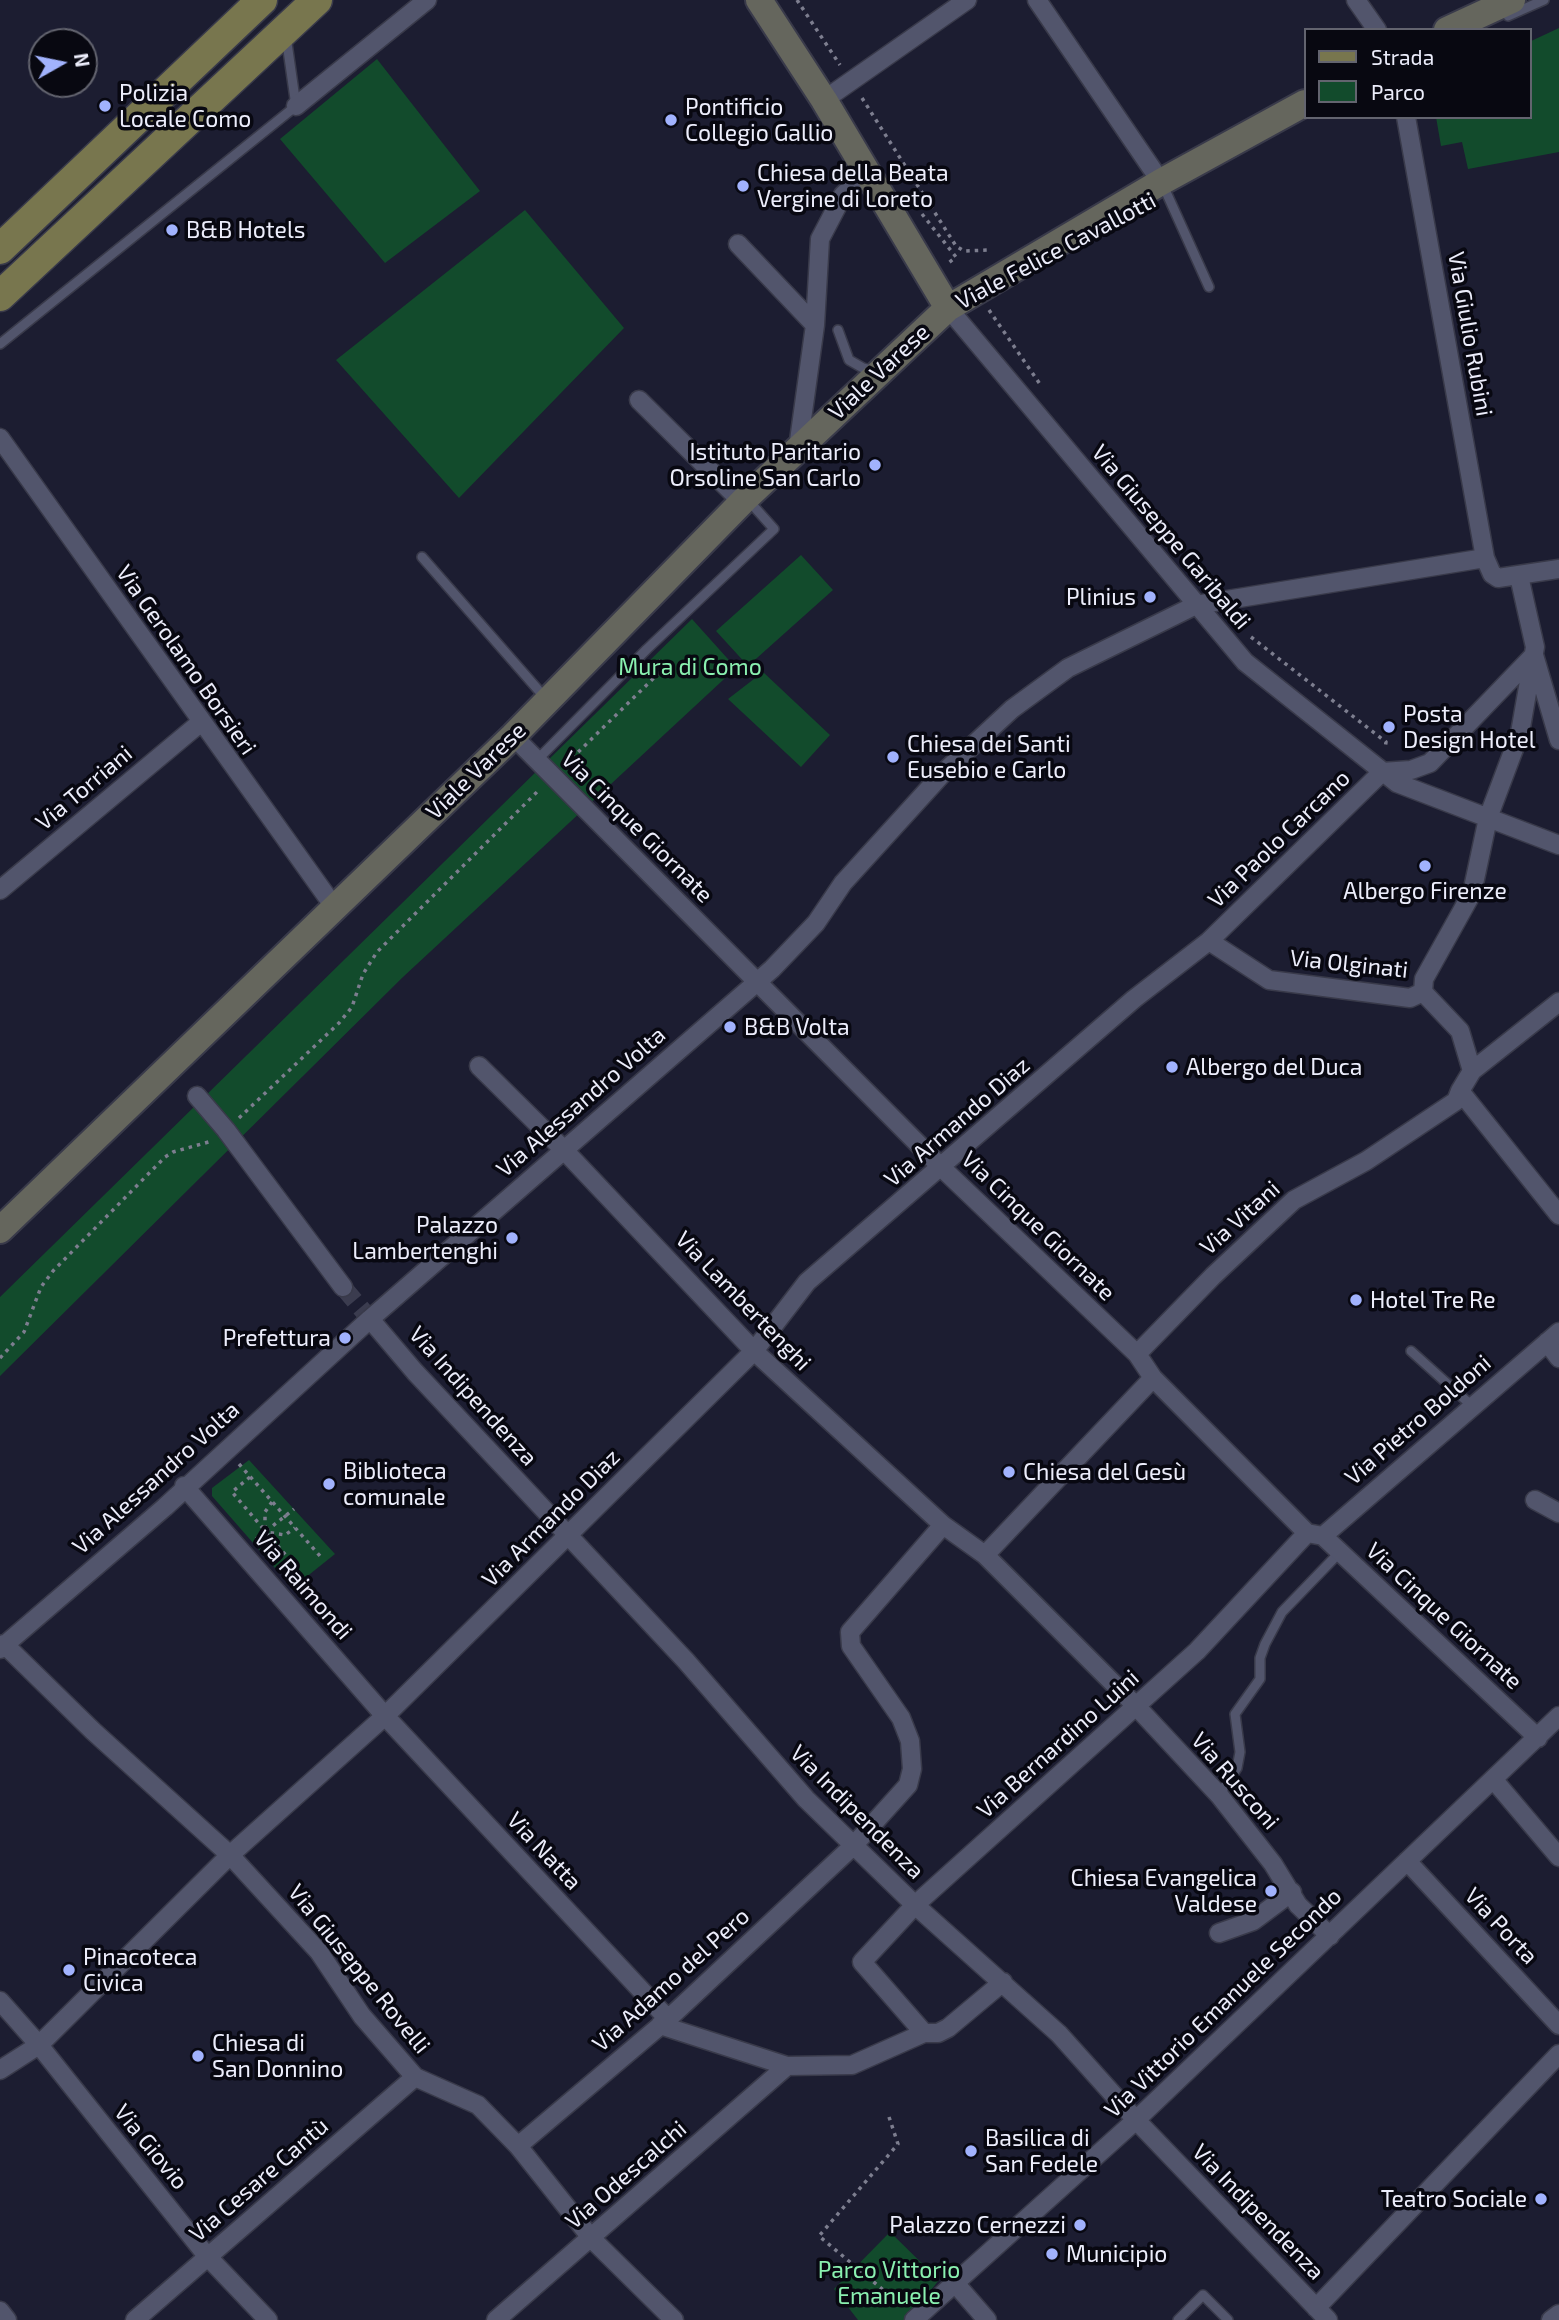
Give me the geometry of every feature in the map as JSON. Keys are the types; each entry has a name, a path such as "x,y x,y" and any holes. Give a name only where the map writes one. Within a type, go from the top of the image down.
{"main road":[{"path":"0,249 262,0"},
{"path":"0,296 317,0"}],"street":[{"path":"296,106 427,0"},
{"path":"759,0 824,100 948,308"},
{"path":"824,100 967,0"},
{"path":"1037,0 1166,190"},
{"path":"1356,0 1376,28"},
{"path":"1453,28 1506,10"},
{"name":"Viale Felice Cavallotti","path":"948,308 1166,190 1304,104"},
{"name":"Via Giulio Rubini","path":"1406,119 1485,558"},
{"path":"798,448 816,325 820,239 843,195 868,172"},
{"path":"738,244 816,325"},
{"name":"Viale Varese","path":"0,1230 513,736 744,500 948,308"},
{"name":"Via Giuseppe Garibaldi","path":"948,308 1245,662 1397,783 1559,845"},
{"path":"639,400 744,500"},
{"name":"Via Gerolamo Borsieri","path":"0,438 200,723 335,908"},
{"path":"1485,558 1492,574 1499,578 1559,569"},
{"name":"Via Alessandro Volta","path":"2,1647 165,1507 184,1486 370,1319 756,982 816,923 843,884 944,772 1012,709 1068,668 1196,605 1485,558"},
{"path":"1519,576 1533,637 1534,654 1559,740"},
{"path":"1382,772 1411,770 1430,763 1534,654"},
{"path":"1534,654 1520,733 1488,818 1472,893 1424,979 1423,992 1460,1031 1472,1071 1559,1002"},
{"name":"Via Torriani","path":"0,890 200,723"},
{"name":"Via Cinque Giornate","path":"513,736 551,778 942,1168 1137,1354 1153,1378 1315,1535 1339,1553 1479,1680 1534,1741"},
{"name":"Via Paolo Carcano","path":"1134,999 1209,941 1382,772"},
{"name":"Via Olginati","path":"1209,941 1269,980 1410,998 1423,992"},
{"name":"Via Armando Diaz","path":"0,2070 39,2045 230,1855 385,1716 754,1351 807,1282 942,1168 1134,999"},
{"name":"Via Lambertenghi","path":"479,1066 564,1149 754,1351 943,1525 985,1555"},
{"name":"Via Vitani","path":"1137,1354 1213,1276 1294,1200 1366,1161 1456,1101 1472,1071"},
{"path":"1460,1091 1558,1213"},
{"path":"197,1096 226,1130 344,1287"},
{"name":"Via Indipendenza","path":"370,1319 415,1373 686,1661 806,1799 915,1905 1059,2034 1136,2120 1322,2314"},
{"path":"1553,1337 1559,1358"},
{"name":"Via Pietro Boldoni","path":"1315,1535 1553,1337"},
{"path":"985,1555 1153,1378"},
{"name":"Via Raimondi","path":"184,1486 385,1716"},
{"path":"1535,1500 1559,1513"},
{"name":"Via Adamo del Pero","path":"518,2147 664,2022 853,1846 908,1785 912,1769 910,1741 901,1718 851,1646 849,1632 943,1525"},
{"name":"Via Bernardino Luini","path":"924,2033 862,1962 915,1905 1197,1651 1315,1535"},
{"name":"Via Rusconi","path":"985,1555 1136,1706 1219,1795 1292,1892 1298,1905 1330,1936"},
{"name":"Via Giuseppe Rovelli","path":"2,1647 230,1855 318,1952 362,2016 415,2077 478,2105 518,2147 592,2239 674,2320"},
{"name":"Via Natta","path":"385,1716 664,2022 787,2066 852,2065 924,2033 939,2033 1003,1982"},
{"name":"Via Vittorio Emanuele Secondo","path":"915,2319 1136,2120 1559,1716"},
{"path":"1493,1779 1559,1857"},
{"name":"Via Porta","path":"1407,1861 1559,2025"},
{"path":"1219,1933 1253,1921 1292,1892"},
{"name":"Via Giovio","path":"0,2001 39,2045 207,2256 268,2320"},
{"path":"1322,2314 1559,2054"},
{"name":"Via Odescalchi","path":"496,2320 592,2239 787,2066"},
{"name":"Via Cesare Cantù","path":"135,2320 415,2077"},
{"path":"954,2282 987,2320"},
{"path":"0,2311 7,2320"},
{"path":"1551,2320 1559,2315"}],"lane":[{"path":"1506,10 1544,0"},
{"path":"0,344 296,106 285,29"},
{"path":"1166,190 1209,286"},
{"name":"Viale Felice Cavallotti","path":"948,308 960,307 1133,211"},
{"path":"838,330 849,360 863,368 879,371"},
{"path":"537,760 774,529 744,500"},
{"path":"422,557 548,701"},
{"path":"1412,1352 1471,1405"},
{"path":"1219,1795 1237,1768 1240,1752 1235,1714 1260,1679 1260,1658 1265,1644 1282,1612 1339,1553"},
{"path":"1178,2320 1203,2295 1228,2320"}],"path":[{"path":"899,156 956,246 964,251 987,250"},
{"path":"1246,631 1386,742 1382,772"},
{"path":"0,1358 24,1332 41,1287 53,1271 165,1157 173,1152 211,1142 339,1023 352,1007 363,974 377,952 665,667 648,649"},
{"path":"227,1448 320,1556"},
{"path":"250,1477 232,1492 289,1559"},
{"path":"265,1532 265,1512 272,1502"},
{"path":"241,1551 293,1509"},
{"path":"265,1532 285,1535 295,1528"},
{"path":"889,2117 898,2144 818,2236 915,2319"}],"green space":[{"path":"1559,28 1559,152 1468,169 1462,142 1441,146 1436,119 1531,119 1531,41"},
{"path":"377,59 480,191 385,263 280,139"},
{"path":"525,210 624,328 459,498 336,360"},
{"path":"801,555 833,590 748,666 716,631"},
{"name":"Mura di Como","path":"692,619 736,668 403,977 0,1376 0,1297"},
{"path":"763,672 830,735 801,767 728,699"},
{"path":"249,1460 335,1554 305,1578 291,1568 275,1568 212,1496 212,1488"},
{"name":"Parco Vittorio Emanuele","path":"890,2232 939,2280 907,2320 858,2320 834,2289"}],"tunnel":[{"path":"343,1287 370,1319"}],"place":[{"name":"Polizia Locale Como","path":"105,106"},
{"name":"Pontificio Collegio Gallio","path":"671,120"},
{"name":"Chiesa della Beata Vergine di Loreto","path":"743,186"},
{"name":"B&B Hotels","path":"172,230"},
{"name":"Istituto Paritario Orsoline San Carlo","path":"875,465"},
{"name":"Plinius","path":"1150,597"},
{"name":"Posta Design Hotel","path":"1389,727"},
{"name":"Chiesa dei Santi Eusebio e Carlo","path":"893,757"},
{"name":"Albergo Firenze","path":"1425,866"},
{"name":"B&B Volta","path":"730,1027"},
{"name":"Albergo del Duca","path":"1172,1067"},
{"name":"Palazzo Lambertenghi","path":"512,1238"},
{"name":"Hotel Tre Re","path":"1356,1300"},
{"name":"Prefettura","path":"345,1338"},
{"name":"Chiesa del Gesù","path":"1009,1472"},
{"name":"Biblioteca comunale","path":"329,1484"},
{"name":"Chiesa Evangelica Valdese","path":"1271,1891"},
{"name":"Pinacoteca Civica","path":"69,1970"},
{"name":"Chiesa di San Donnino","path":"198,2056"},
{"name":"Basilica di San Fedele","path":"971,2151"},
{"name":"Teatro Sociale","path":"1541,2199"},
{"name":"Palazzo Cernezzi","path":"1080,2225"},
{"name":"Municipio","path":"1052,2254"}]}
